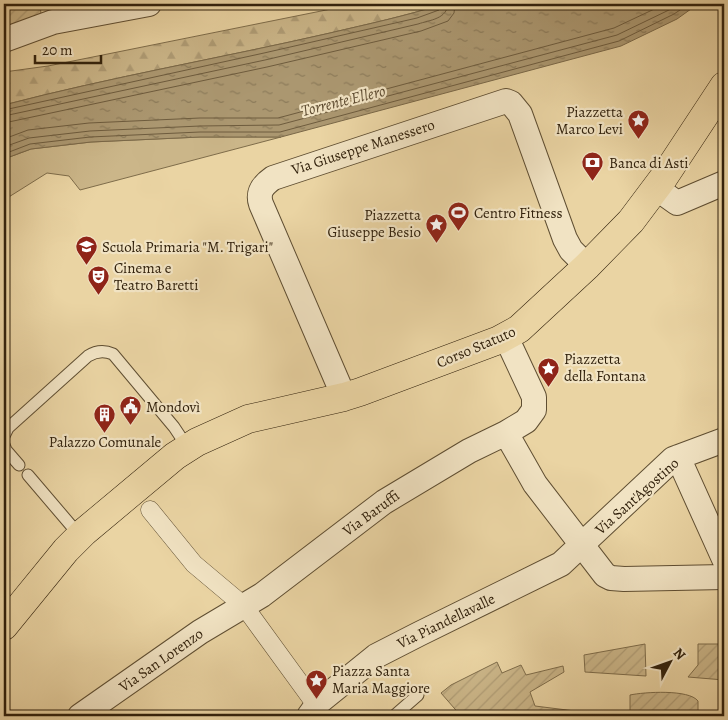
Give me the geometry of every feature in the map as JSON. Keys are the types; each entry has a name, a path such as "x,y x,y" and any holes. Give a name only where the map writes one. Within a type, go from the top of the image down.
{"main road":[{"name":"Corso Statuto","path":"4,626 52,565 80,536 168,462 188,448 248,419 344,397 506,337 526,324 631,221 656,188 724,86"}],"street":[{"path":"4,40 53,22 149,4"},
{"name":"Via Giuseppe Manessero","path":"344,397 259,198 260,191 266,182 273,178 506,101 511,103 520,114 565,239 571,250 587,266"},
{"path":"656,188 677,203 724,183"},
{"path":"506,337 532,390 535,404 532,415 506,433 535,484 602,573 611,578 724,577"},
{"name":"Via Baruffi","path":"244,606 282,580 384,502 470,451 506,433"},
{"name":"Via Sant'Agostino","path":"582,546 673,459 724,440"},
{"path":"678,457 724,559"},
{"path":"150,510 194,564 244,606 313,710"},
{"name":"Via Piandellavalle","path":"313,710 376,656 559,565 582,546"},
{"name":"Via San Lorenzo","path":"80,716 200,632 244,606"}],"lane":[{"path":"4,436 8,428 88,356 94,353 107,352 113,354 132,376 174,427 188,448"},
{"path":"4,445 19,465"},
{"path":"28,475 80,536"},
{"path":"394,716 418,695"}],"green space":[{"path":"4,4 40,4 41,14 4,27"},
{"path":"356,4 443,4 330,33 85,85 4,105 4,72 48,66"},
{"path":"200,137 281,137 80,190 69,176 47,173 4,200 4,159 31,149 91,142"},
{"path":"645,644 646,676 585,672 584,655"},
{"path":"698,644 724,644 724,680 688,677 698,665"},
{"path":"497,662 502,673 521,665 526,675 563,666 564,672 530,692 535,706 607,715 630,714 630,695 666,692 693,697 698,701 698,716 461,716 441,693 451,685"}],"water":[{"name":"Torrente Ellero","path":"443,4 698,4 677,19 621,46 281,137 200,137 91,142 31,149 4,159 4,105 85,85 330,33"}],"place":[{"name":"Piazzetta Marco Levi","path":"639,140"},
{"name":"Banca di Asti","path":"593,182"},
{"name":"Centro Fitness","path":"458,232"},
{"name":"Piazzetta Giuseppe Besio","path":"437,243"},
{"name":"Scuola Primaria \"M. Trigari\"","path":"86,266"},
{"name":"Cinema e Teatro Baretti","path":"98,296"},
{"name":"Piazzetta della Fontana","path":"548,387"},
{"name":"Mondovì","path":"130,426"},
{"name":"Palazzo Comunale","path":"105,433"},
{"name":"Piazza Santa Maria Maggiore","path":"316,699"}]}
